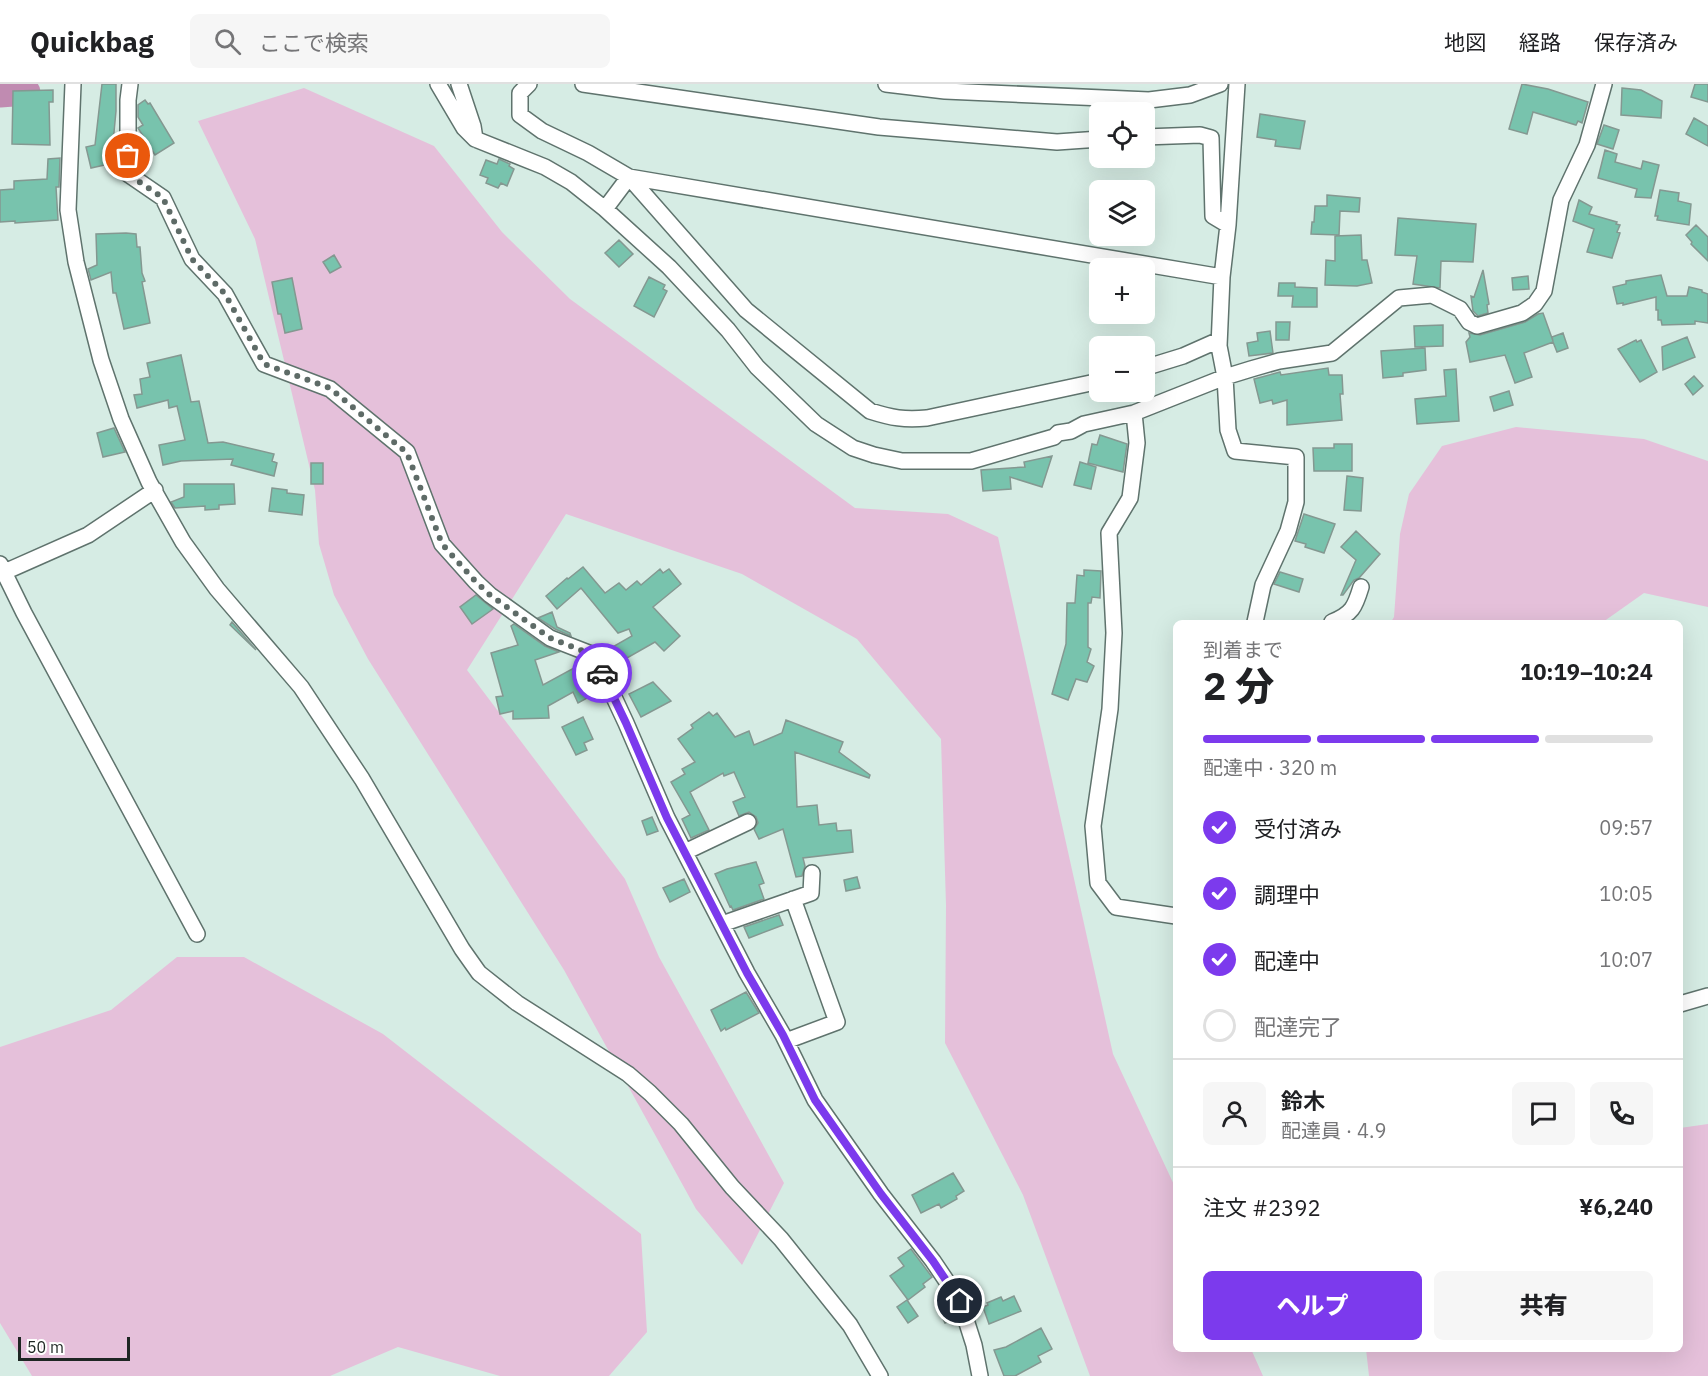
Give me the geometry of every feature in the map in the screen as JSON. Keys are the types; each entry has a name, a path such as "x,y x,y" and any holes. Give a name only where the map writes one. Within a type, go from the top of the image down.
{"street":[{"path":"73,84 68,210 76,262 101,360 118,409 149,482 183,542 217,589 301,687 362,779 462,949 479,973 517,1002 628,1074 674,1116 732,1187 781,1239 850,1325 880,1376"},
{"path":"130,84 128,174 163,198 192,259 225,294 264,364 330,388 407,453 442,544 476,582 490,595 550,638 591,654 609,687 667,818 815,1100 960,1301 974,1345 980,1376"},
{"path":"438,84 464,128 476,139 545,167 572,182 605,209 669,267 728,330 757,367 816,424 853,448 902,461 971,461 1054,437 1058,432 1071,431 1084,424 1134,413 1226,377 1279,361 1332,353 1399,298 1432,295 1460,309 1469,322 1477,326 1522,313 1535,304 1544,291 1561,200 1587,145 1604,84"},
{"path":"459,84 476,139"},
{"path":"530,84 520,93 520,116 542,131 588,153 629,177 746,310 870,411 895,419 927,418 1089,383"},
{"path":"583,84 879,127 1058,142 1089,140"},
{"path":"886,84 969,92 1149,100 1190,95 1220,84"},
{"path":"1237,84 1219,340 1226,377 1228,429 1235,451 1296,457 1296,502 1288,531 1263,585 1255,620"},
{"path":"1155,137 1200,135 1211,138 1213,216 1228,225"},
{"path":"605,209 629,177"},
{"path":"629,177 1222,277"},
{"path":"1155,365 1183,356 1219,340"},
{"path":"1134,413 1137,443 1130,498 1109,533 1114,633 1110,709 1094,826 1098,883 1116,907 1173,916"},
{"path":"155,490 88,535 2,570 197,934"},
{"path":"1338,620 1343,618 1355,606 1361,587"},
{"path":"685,852 748,822"},
{"path":"722,924 811,893 812,873"},
{"path":"786,1041 837,1022 793,899"},
{"path":"1683,1003 1708,996"}],"shaded area":[{"path":"304,88 434,146 502,232 570,299 855,508 948,514 998,537 1113,1054 1173,1183 1173,1352 1252,1352 1263,1376 1090,1376 1023,1195 945,1043 946,905 941,739 857,639 742,574 566,514 467,670 625,879 659,957 784,1183 742,1265 696,1209 564,970 368,659 334,595 319,544 315,490 255,239 198,121"},
{"path":"1516,427 1644,439 1708,461 1708,607 1644,593 1606,620 1392,620 1400,534 1409,494 1442,446"},
{"path":"177,957 244,957 383,1034 641,1234 647,1332 609,1376 500,1376 398,1347 330,1376 32,1376 0,1323 0,1047 111,1010"},
{"path":"1708,1124 1708,1376 1369,1376 1366,1352 1683,1352 1683,1128"}],"building":[{"path":"102,84 116,84 113,143 115,142 118,162 91,168 86,147 95,145"},
{"path":"1522,84 1548,89 1588,102 1582,123 1578,121 1576,125 1533,112 1527,134 1509,129"},
{"path":"1695,84 1708,84 1708,102 1691,97"},
{"path":"1622,88 1641,90 1662,101 1661,118 1621,115"},
{"path":"53,90 53,102 49,102 50,145 12,144 13,91"},
{"path":"145,100 148,104 150,103 174,143 155,155 138,128 143,125 138,117 138,105"},
{"path":"1260,114 1305,121 1300,149 1275,146 1276,140 1257,137"},
{"path":"1694,118 1708,126 1708,146 1686,134"},
{"path":"1604,125 1619,130 1613,149 1597,144"},
{"path":"1605,150 1617,154 1615,162 1641,169 1643,161 1659,165 1651,198 1635,197 1637,189 1598,178"},
{"path":"60,158 59,187 56,187 58,220 0,222 0,190 14,189 14,181 47,179 48,159"},
{"path":"499,159 510,164 509,166 514,169 507,186 501,183 498,188 486,183 488,178 480,175 486,160 497,164"},
{"path":"1660,190 1679,193 1678,201 1691,204 1689,225 1657,220 1658,216 1655,216"},
{"path":"1327,195 1360,198 1359,212 1340,211 1339,235 1311,234 1315,206 1327,206"},
{"path":"1579,200 1592,207 1589,214 1617,222 1616,224 1620,225 1617,232 1620,233 1612,258 1587,252 1594,229 1573,221"},
{"path":"1398,218 1476,224 1473,262 1441,261 1440,288 1413,284 1417,256 1395,255"},
{"path":"1696,225 1708,237 1708,261 1691,244 1692,242 1686,235"},
{"path":"96,234 136,234 137,247 140,247 142,273 145,281 142,282 150,323 124,329 116,293 113,293 111,272 91,280 88,269 97,265"},
{"path":"1361,235 1362,260 1367,260 1372,283 1357,286 1325,285 1326,260 1335,261 1335,236"},
{"path":"619,240 633,254 619,267 605,253"},
{"path":"334,255 341,267 330,273 323,262"},
{"path":"1483,270 1489,304 1487,305 1488,313 1478,316 1473,311 1471,296 1474,297"},
{"path":"1661,275 1667,296 1687,296 1689,287 1708,294 1708,323 1695,321 1695,324 1662,325 1661,320 1658,320 1656,297 1623,305 1623,303 1617,304 1613,287 1626,284 1626,281"},
{"path":"1528,276 1529,289 1513,290 1512,278"},
{"path":"649,277 665,285 663,289 667,291 654,317 634,306"},
{"path":"292,278 302,329 285,333 281,314 278,314 272,282"},
{"path":"1279,283 1295,283 1295,287 1317,288 1317,307 1292,307 1293,296 1278,296"},
{"path":"1543,313 1553,341 1552,337 1563,333 1568,348 1557,352 1553,342 1524,353 1532,377 1515,383 1505,355 1470,362 1466,342 1470,337 1469,333 1480,335 1525,322"},
{"path":"1276,322 1290,322 1289,340 1276,340"},
{"path":"1443,325 1443,346 1415,347 1414,326"},
{"path":"1270,331 1273,353 1249,356 1247,343 1258,341 1257,333"},
{"path":"1687,337 1695,357 1663,370 1662,347"},
{"path":"1636,340 1637,342 1641,340 1657,372 1640,382 1618,349"},
{"path":"1425,348 1426,370 1383,378 1381,351"},
{"path":"181,355 191,402 199,401 208,443 223,442 274,454 272,461 277,463 274,476 231,465 233,459 181,461 163,465 159,445 185,440 177,406 169,408 168,400 137,408 134,395 142,394 140,379 150,377 147,363"},
{"path":"1328,368 1329,375 1342,375 1343,394 1340,394 1342,420 1287,425 1287,400 1273,404 1272,400 1260,403 1254,379 1280,372 1281,375"},
{"path":"1456,369 1459,421 1417,424 1415,399 1446,396 1444,370"},
{"path":"1694,376 1703,386 1693,395 1685,384"},
{"path":"1509,391 1513,405 1494,411 1490,397"},
{"path":"114,428 125,452 103,457 97,433"},
{"path":"1100,435 1127,444 1123,472 1088,463 1092,444 1097,445"},
{"path":"1334,444 1352,444 1352,471 1314,471 1313,448 1334,448"},
{"path":"1052,456 1042,487 1010,477 1011,489 983,491 981,470 1025,467 1024,462"},
{"path":"1080,462 1096,467 1091,489 1074,485"},
{"path":"311,463 323,463 323,484 311,484"},
{"path":"1347,476 1363,478 1361,511 1344,510"},
{"path":"184,484 234,484 235,504 219,505 219,509 205,510 205,506 175,508 171,502 184,497"},
{"path":"272,488 304,495 302,515 269,511"},
{"path":"1304,514 1335,524 1324,553 1295,541"},
{"path":"1356,531 1380,554 1341,595 1356,560 1341,547"},
{"path":"583,567 605,593 619,583 626,590 637,581 641,585 660,569 663,573 669,569 681,584 653,607 680,636 664,651 655,642 618,663 626,677 617,682 602,653 632,636 629,629 618,633 581,588 557,609 546,596"},
{"path":"1084,570 1101,571 1100,598 1092,597 1091,603 1088,603 1088,647 1091,649 1087,662 1094,666 1087,682 1076,679 1068,700 1052,694 1066,644 1067,603 1075,603 1077,575 1084,576"},
{"path":"1280,572 1303,579 1299,592 1274,584"},
{"path":"476,595 493,609 472,624 460,607"},
{"path":"552,612 557,627 570,633 571,636 538,618"},
{"path":"232,622 256,650 230,625"},
{"path":"514,624 545,646 559,652 535,660 543,685 585,662 600,691 578,703 573,692 548,706 549,718 513,719 513,711 500,714 496,697 503,696 491,653 518,645 511,626"},
{"path":"653,682 671,701 641,717 629,694"},
{"path":"709,712 713,716 717,713 735,737 749,731 754,745 782,733 786,720 843,742 839,752 870,775 869,778 795,752 797,807 817,805 819,825 836,823 837,831 851,830 853,852 803,858 805,866 802,876 796,877 783,829 759,839 754,829 758,823 756,817 749,812 739,816 733,802 745,797 734,772 724,776 723,773 690,792 709,830 691,838 682,819 690,815 671,782 685,774 682,769 695,762 678,739 693,728 691,725"},
{"path":"583,717 593,739 584,743 587,750 576,755 562,727"},
{"path":"652,817 658,831 647,835 642,821"},
{"path":"756,862 764,883 759,885 764,899 733,910 715,874"},
{"path":"857,877 860,888 846,891 844,880"},
{"path":"684,879 690,892 670,902 663,888"},
{"path":"779,915 783,925 749,938 744,927"},
{"path":"746,992 759,1013 721,1031 711,1010"},
{"path":"953,1173 964,1191 956,1196 957,1199 941,1208 939,1204 921,1213 912,1195"},
{"path":"911,1249 932,1277 923,1284 925,1287 908,1300 890,1276 904,1266 898,1258"},
{"path":"1014,1296 1021,1311 989,1324 983,1307 1001,1297 1003,1301"},
{"path":"947,1298 955,1319 945,1323 936,1304"},
{"path":"907,1300 918,1316 908,1323 897,1307"},
{"path":"1041,1328 1052,1349 1038,1356 1041,1362 1015,1376 1004,1376 994,1350 1006,1347"}],"waterway":[{"path":"0,94 27,92"}],"way so far":[{"path":"128,156 128,174 163,198 192,259 225,294 264,364 330,388 407,453 442,544 490,595 550,638 591,654 602,673"}],"route":[{"path":"602,673 667,818 747,973 783,1035 815,1100 960,1301"}]}
